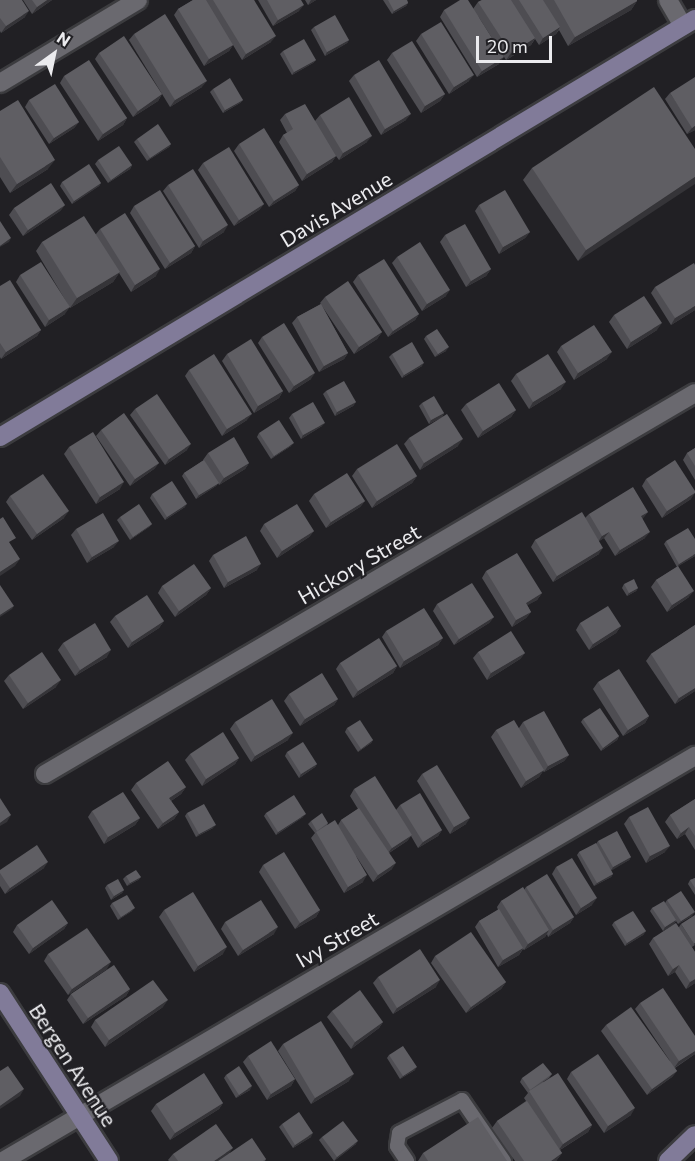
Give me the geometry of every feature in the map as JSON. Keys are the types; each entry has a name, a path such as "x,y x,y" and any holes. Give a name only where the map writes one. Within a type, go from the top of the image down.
{"street":[{"path":"0,83 138,0"},
{"path":"668,0 689,22"},
{"name":"Davis Avenue","path":"0,437 689,22"},
{"name":"Hickory Street","path":"45,774 695,393"},
{"name":"Ivy Street","path":"3,1161 695,756"},
{"name":"Bergen Avenue","path":"0,993 109,1161"},
{"path":"668,1161 695,1135"}],"lane":[{"path":"407,1161 397,1146 399,1133 457,1100 468,1103 504,1161"}],"building":[{"path":"0,0 22,0 29,11 6,26 0,18"},
{"path":"32,0 47,0 37,7"},
{"path":"193,0 206,0 233,45 209,59 178,9"},
{"path":"213,0 254,0 276,36 246,54"},
{"path":"267,0 301,0 304,5 278,20"},
{"path":"388,0 407,0 408,3 394,11"},
{"path":"460,0 468,0 504,57 482,71 444,10"},
{"path":"511,0 535,38 511,53 478,2"},
{"path":"519,0 543,0 560,27 543,38"},
{"path":"554,0 637,0 637,1 575,37"},
{"path":"165,14 207,81 175,100 134,34"},
{"path":"335,15 349,40 327,52 314,27"},
{"path":"441,22 474,75 454,87 421,34"},
{"path":"124,36 162,94 138,111 99,53"},
{"path":"304,39 316,60 294,72 283,51"},
{"path":"412,41 445,94 425,106 392,53"},
{"path":"89,60 127,118 103,134 64,76"},
{"path":"379,60 411,114 385,129 354,75"},
{"path":"695,77 695,126 692,128 670,93"},
{"path":"230,78 243,100 225,110 213,89"},
{"path":"55,84 79,122 54,138 29,100"},
{"path":"654,87 695,149 695,177 586,250 532,168"},
{"path":"349,97 372,136 343,153 320,115"},
{"path":"18,100 55,160 17,184 0,157 0,111"},
{"path":"305,104 336,156 307,174 283,135 293,129 285,114"},
{"path":"158,124 171,144 150,158 137,139"},
{"path":"264,128 299,185 274,201 239,144"},
{"path":"119,146 132,165 111,180 98,160"},
{"path":"229,147 264,204 239,220 203,163"},
{"path":"89,164 101,183 74,201 62,182"},
{"path":"193,169 228,225 203,241 168,185"},
{"path":"51,183 65,205 28,230 14,208"},
{"path":"160,190 195,246 170,263 134,206"},
{"path":"505,190 530,232 503,247 479,205"},
{"path":"125,213 160,269 135,285 100,229"},
{"path":"84,216 120,272 77,298 42,242"},
{"path":"0,221 11,238 0,246"},
{"path":"465,224 491,269 471,281 445,235"},
{"path":"420,242 450,290 427,304 397,257"},
{"path":"384,259 419,314 393,331 358,275"},
{"path":"41,262 70,307 49,320 20,275"},
{"path":"694,263 695,306 675,318 655,287"},
{"path":"10,280 41,330 6,352 0,343 0,286"},
{"path":"348,281 382,332 359,347 325,297"},
{"path":"644,296 662,323 631,342 614,315"},
{"path":"321,304 348,353 324,366 297,317"},
{"path":"284,323 315,373 294,386 262,337"},
{"path":"594,325 612,352 578,373 561,346"},
{"path":"437,329 449,347 438,354 426,336"},
{"path":"251,339 283,391 258,406 227,354"},
{"path":"412,342 424,363 404,375 392,354"},
{"path":"214,354 252,414 227,429 189,370"},
{"path":"548,354 566,382 533,402 516,374"},
{"path":"344,381 356,402 337,412 326,391"},
{"path":"499,383 516,410 483,431 466,404"},
{"path":"157,394 191,444 169,459 135,409"},
{"path":"434,396 444,413 431,420 422,403"},
{"path":"313,402 325,423 303,435 292,414"},
{"path":"124,413 159,463 135,479 101,430"},
{"path":"447,414 463,439 424,463 409,438"},
{"path":"279,420 294,443 274,456 259,433"},
{"path":"93,432 124,482 100,497 69,447"},
{"path":"234,437 249,463 224,478 208,453"},
{"path":"397,444 417,476 377,501 357,469"},
{"path":"695,448 695,466 687,453"},
{"path":"204,460 219,483 199,495 184,473"},
{"path":"675,460 695,493 667,511 646,479"},
{"path":"347,473 365,501 331,522 314,494"},
{"path":"43,474 69,511 37,534 10,496"},
{"path":"172,481 187,504 167,517 152,494"},
{"path":"633,487 648,512 641,516 650,532 620,550 609,532 602,536 589,514"},
{"path":"139,504 152,524 133,537 120,517"},
{"path":"297,504 314,531 282,551 264,524"},
{"path":"582,512 603,548 557,576 535,540"},
{"path":"103,513 119,541 92,557 76,529"},
{"path":"3,517 16,538 9,542 20,559 0,572 0,519"},
{"path":"688,528 695,539 695,554 679,564 666,541"},
{"path":"246,536 261,564 228,582 213,555"},
{"path":"517,553 542,593 526,603 531,612 516,620 486,571"},
{"path":"194,564 211,588 179,611 162,586"},
{"path":"678,566 694,591 672,605 656,580"},
{"path":"634,579 638,588 629,593 624,584"},
{"path":"472,583 494,617 459,639 437,604"},
{"path":"0,585 14,606 0,615"},
{"path":"147,595 164,621 132,642 115,616"},
{"path":"608,606 621,626 593,644 580,623"},
{"path":"424,608 443,638 404,661 386,631"},
{"path":"95,623 111,650 80,670 63,643"},
{"path":"695,625 695,688 679,698 651,654"},
{"path":"511,631 525,653 491,673 478,652"},
{"path":"379,638 397,666 358,691 340,663"},
{"path":"42,652 61,680 28,703 9,675"},
{"path":"619,669 649,716 628,730 598,682"},
{"path":"322,673 338,699 305,719 289,694"},
{"path":"272,699 293,733 255,756 235,722"},
{"path":"600,708 619,736 603,748 583,719"},
{"path":"544,711 569,755 548,766 523,722"},
{"path":"360,720 373,740 361,749 347,728"},
{"path":"514,720 544,770 526,781 496,730"},
{"path":"223,732 239,758 206,779 190,754"},
{"path":"303,742 317,764 301,774 287,752"},
{"path":"168,761 186,787 169,798 179,812 163,823 136,783"},
{"path":"437,765 470,818 454,827 422,774"},
{"path":"375,776 412,835 392,848 354,789"},
{"path":"123,792 140,818 108,837 92,811"},
{"path":"420,793 442,830 423,842 400,805"},
{"path":"294,795 306,814 278,832 266,813"},
{"path":"0,798 11,815 0,823"},
{"path":"695,799 695,836 689,827 681,833 670,815"},
{"path":"204,804 216,825 199,834 187,813"},
{"path":"648,807 670,846 650,856 629,817"},
{"path":"359,808 396,863 378,875 341,820"},
{"path":"322,813 328,823 317,831 311,821"},
{"path":"335,820 367,875 348,887 316,832"},
{"path":"617,831 631,857 613,867 598,841"},
{"path":"596,843 613,874 597,883 579,852"},
{"path":"37,845 48,862 10,888 0,870"},
{"path":"284,852 320,910 300,923 263,865"},
{"path":"572,858 597,898 581,908 556,867"},
{"path":"136,870 141,877 130,883 126,876"},
{"path":"547,874 574,917 553,930 526,887"},
{"path":"695,878 695,888 690,880"},
{"path":"118,879 124,890 114,896 107,885"},
{"path":"523,887 549,930 528,944 501,901"},
{"path":"681,891 695,912 681,921 667,900"},
{"path":"193,892 227,947 198,966 164,910"},
{"path":"127,895 135,908 121,917 112,903"},
{"path":"52,900 68,923 33,948 17,925"},
{"path":"261,900 278,927 243,950 225,922"},
{"path":"664,901 676,920 665,927 652,908"},
{"path":"499,909 523,948 503,960 479,921"},
{"path":"633,911 646,931 627,943 614,922"},
{"path":"695,915 695,943 694,944 681,924"},
{"path":"676,923 695,952 695,979 690,982 679,965 673,969 653,938"},
{"path":"87,928 111,962 72,989 48,954"},
{"path":"471,932 506,982 471,1007 435,956"},
{"path":"420,949 440,980 397,1008 378,977"},
{"path":"114,965 130,989 88,1018 71,994"},
{"path":"153,980 168,1000 109,1040 95,1020"},
{"path":"663,988 695,1036 695,1051 679,1061 640,1003"},
{"path":"360,990 383,1022 355,1042 332,1011"},
{"path":"631,1007 677,1071 652,1089 606,1025"},
{"path":"321,1021 354,1074 315,1098 283,1044"},
{"path":"271,1041 295,1079 271,1094 248,1056"},
{"path":"403,1046 417,1067 403,1076 389,1055"},
{"path":"598,1054 635,1108 608,1126 571,1072"},
{"path":"543,1063 552,1074 530,1090 522,1078"},
{"path":"8,1066 24,1089 0,1106 0,1071"},
{"path":"239,1066 252,1086 239,1095 226,1075"},
{"path":"204,1073 223,1103 175,1133 156,1104"},
{"path":"558,1073 592,1125 563,1144 529,1091"},
{"path":"527,1101 562,1153 551,1161 524,1161 497,1121"},
{"path":"299,1112 313,1133 295,1145 282,1124"},
{"path":"478,1117 507,1161 428,1161 423,1153"},
{"path":"343,1121 358,1141 337,1157 322,1137"},
{"path":"216,1124 233,1148 214,1161 178,1161 173,1154"},
{"path":"252,1138 266,1159 263,1161 218,1161"}]}
